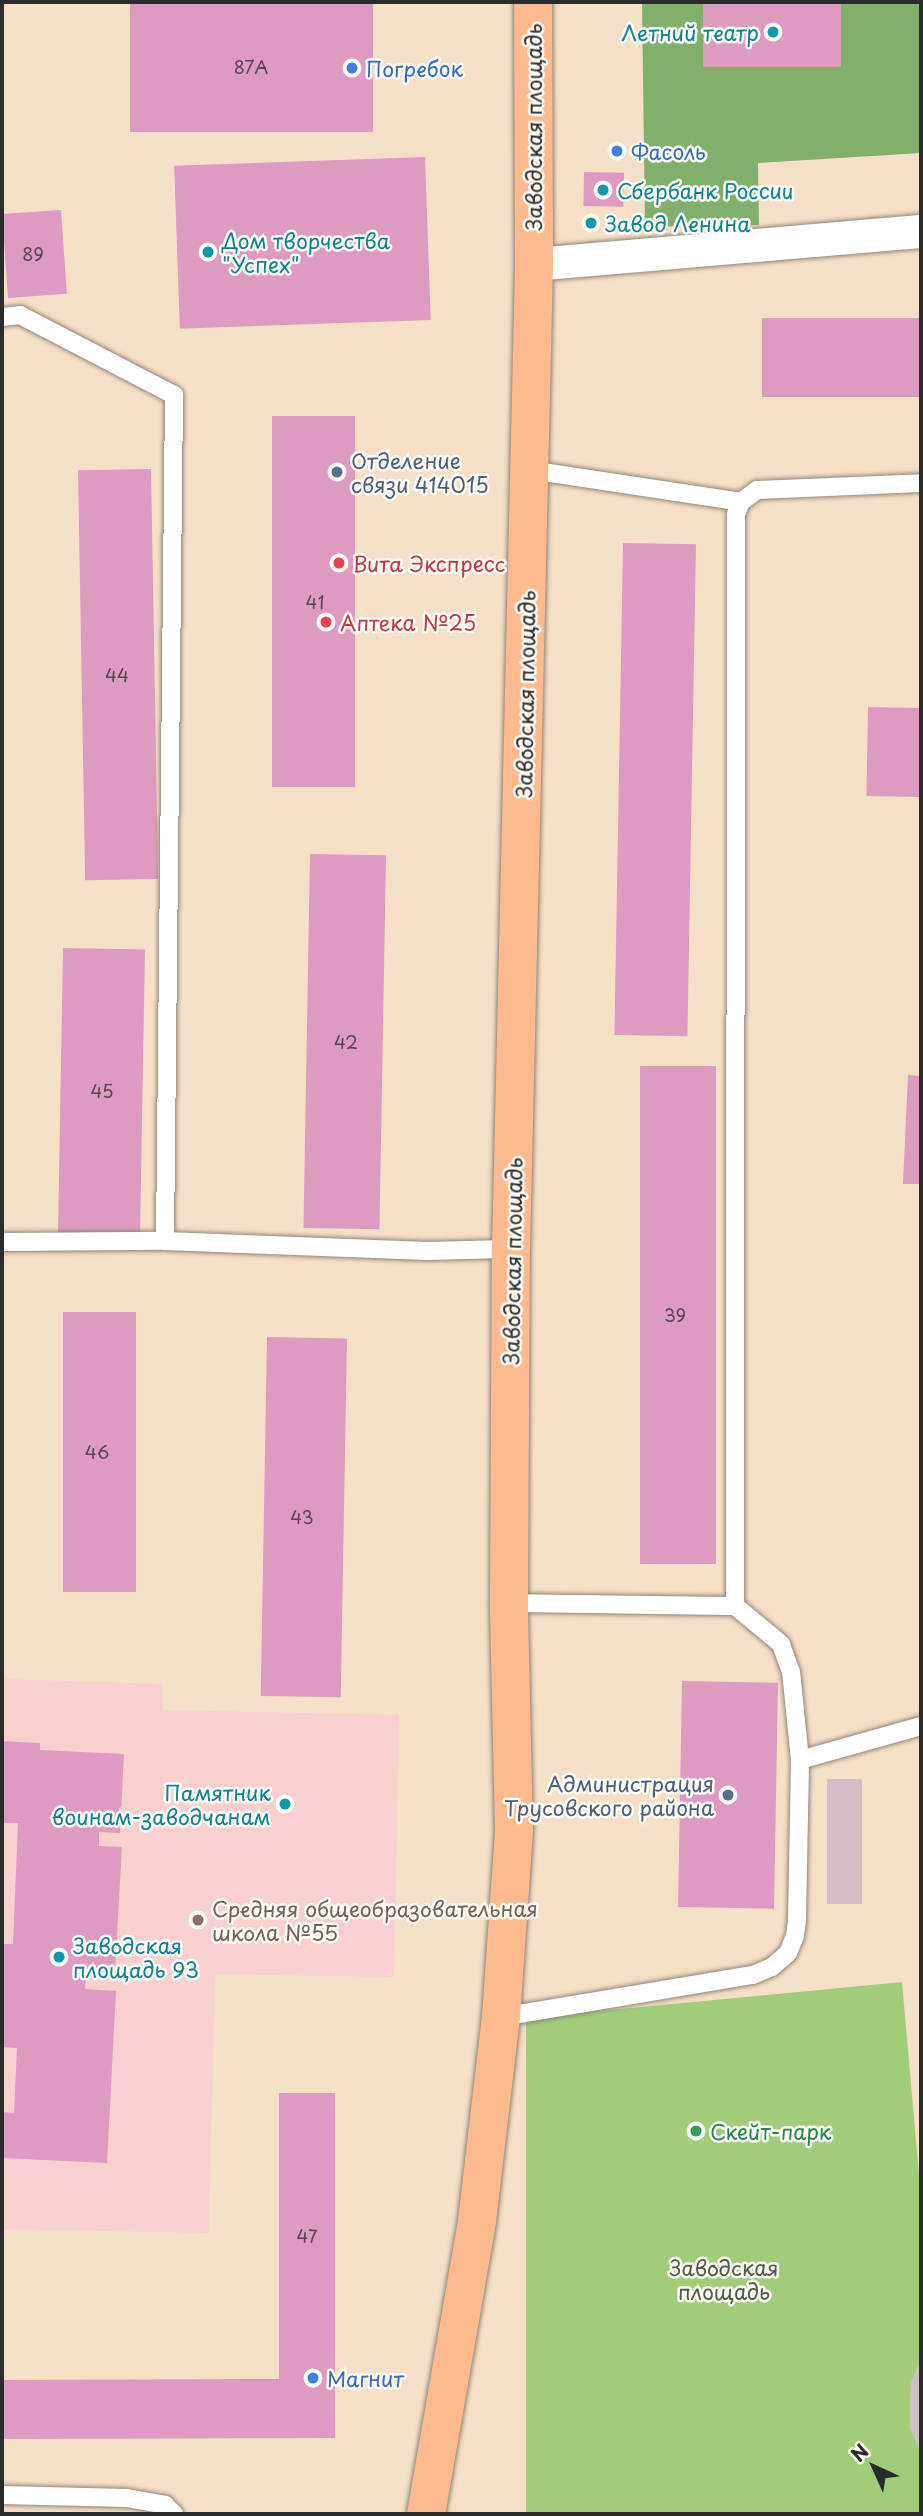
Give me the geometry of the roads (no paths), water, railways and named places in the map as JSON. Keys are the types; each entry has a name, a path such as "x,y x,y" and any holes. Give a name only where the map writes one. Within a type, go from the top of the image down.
{"main road":[{"name":"Заводская площадь","path":"426,2514 475,2235 501,2017 514,1831 509,1603 511,1249 534,264 533,2"}],"street":[{"path":"534,264 921,231"}],"lane":[{"path":"2,317 20,315 174,396 165,1241"},
{"path":"530,470 741,502"},
{"path":"735,1606 736,524 741,502 757,491 921,483"},
{"path":"2,1242 165,1241 427,1251 511,1249"},
{"path":"501,2017 753,1975 772,1967 788,1952 795,1936 800,1760 788,1657 772,1635 735,1606 509,1603"},
{"path":"800,1760 921,1726"},
{"path":"2,2495 127,2498 165,2505 174,2514"}],"place":[{"name":"Летний театр","path":"773,32"},
{"name":"Погребок","path":"352,68"},
{"name":"Фасоль","path":"617,151"},
{"name":"Сбербанк России","path":"603,190"},
{"name":"Завод Ленина","path":"591,223"},
{"name":"Дом творчества \"Успех\"","path":"208,252"},
{"name":"Отделение связи 414015","path":"337,472"},
{"name":"Вита Экспресс","path":"339,563"},
{"name":"Аптека №25","path":"326,622"},
{"name":"Администрация Трусовского района","path":"728,1795"},
{"name":"Памятник воинам-заводчанам","path":"285,1804"},
{"name":"Средняя общеобразовательная школа №55","path":"198,1920"},
{"name":"Заводская площадь 93","path":"59,1957"},
{"name":"Скейт-парк","path":"696,2131"},
{"name":"Магнит","path":"313,2378"}]}
